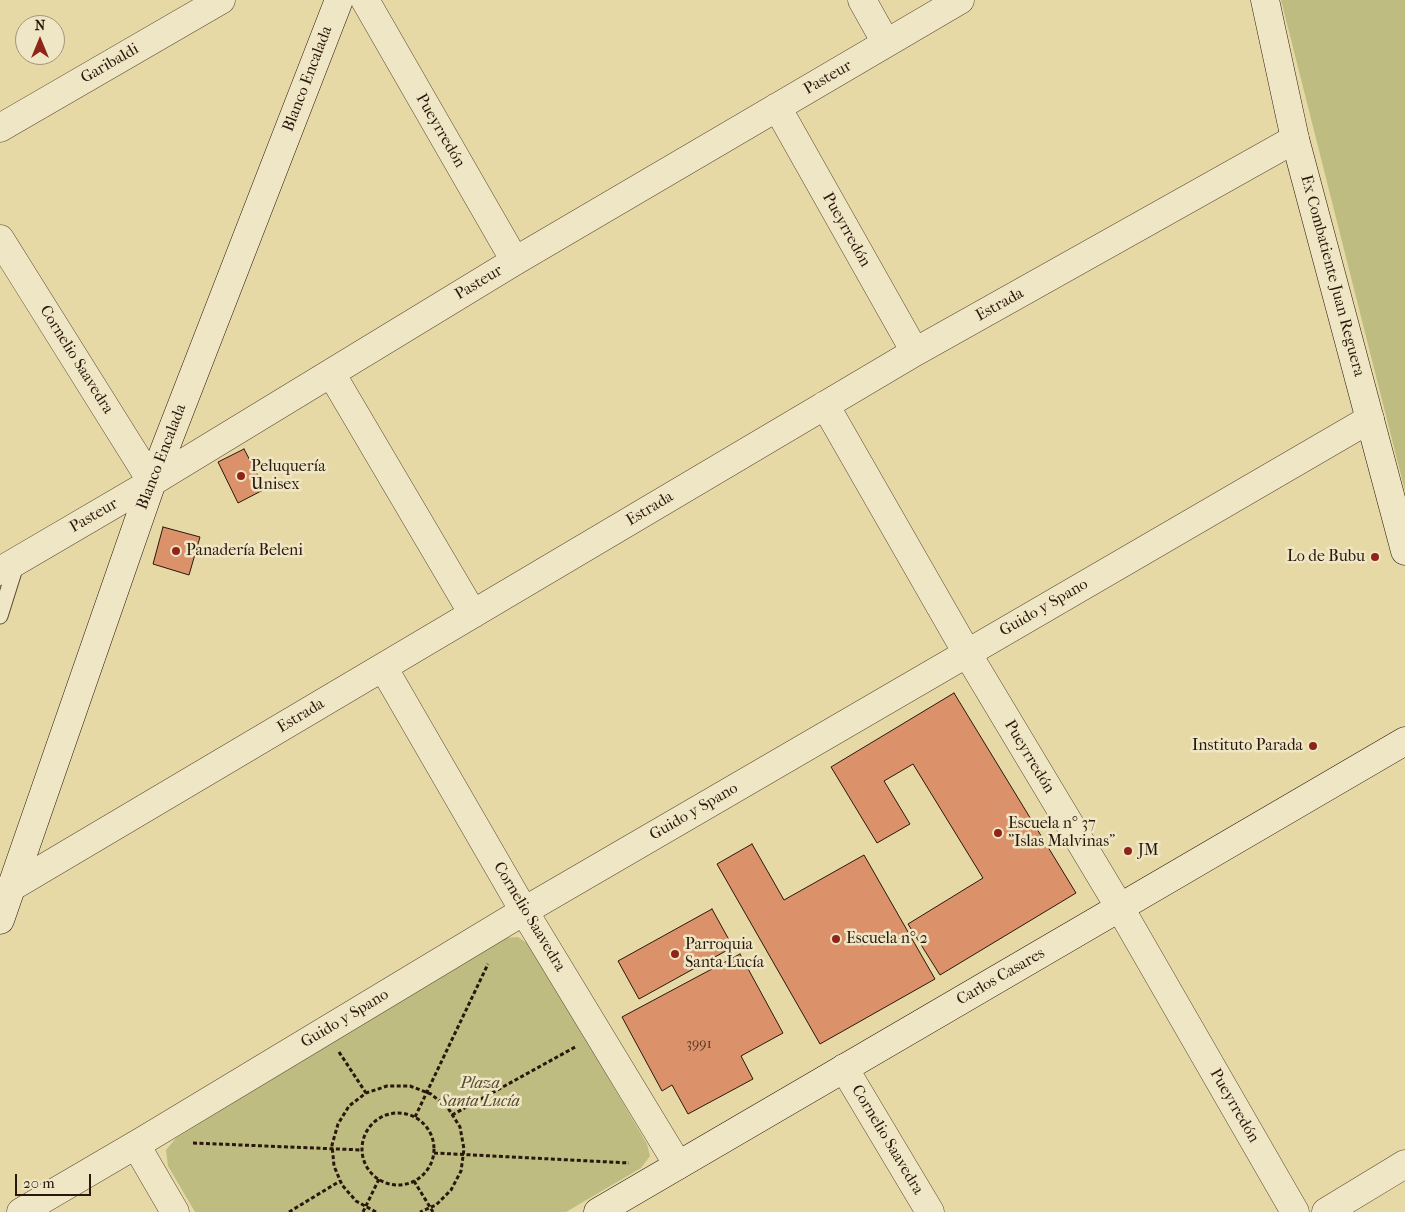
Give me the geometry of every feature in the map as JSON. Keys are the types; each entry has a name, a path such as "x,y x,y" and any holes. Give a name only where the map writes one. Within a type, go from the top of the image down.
{"street":[{"name":"Garibaldi","path":"0,128 221,0"},
{"name":"Blanco Encalada","path":"0,920 152,482 339,0"},
{"name":"Pueyrredón","path":"365,0 515,261"},
{"path":"862,0 886,43"},
{"name":"Pasteur","path":"9,566 152,482 515,261 960,0"},
{"name":"Ex Combatiente Juan Reguera","path":"1265,0 1295,139 1405,551"},
{"name":"Pueyrredón","path":"777,107 915,352"},
{"name":"Estrada","path":"10,888 915,352 1295,139"},
{"name":"Cornelio Saavedra","path":"0,239 152,482"},
{"path":"331,373 473,614"},
{"name":"Pueyrredón","path":"825,405 967,653 1120,908 1295,1212"},
{"name":"Guido y Spano","path":"21,1212 524,910 1370,419"},
{"name":"Cornelio Saavedra","path":"383,667 524,910 678,1165"},
{"name":"Carlos Casares","path":"598,1212 1405,741"},
{"name":"Cornelio Saavedra","path":"844,1068 930,1212"},
{"path":"136,1144 175,1212"},
{"path":"1326,1212 1405,1164"}],"lane":[{"path":"0,616 9,566"}],"path":[{"path":"414,1117 489,962"},
{"path":"326,1030 366,1093"},
{"path":"452,1115 599,1034"},
{"path":"376,1212 356,1201 340,1181 334,1166 333,1149 338,1124 349,1106 366,1093 387,1086 410,1086 426,1092 448,1108 460,1127 464,1149 461,1171 451,1190 436,1205 420,1212"},
{"path":"399,1113 414,1117 422,1121 430,1130 434,1141 431,1165 424,1174 414,1181 390,1184 379,1179 365,1161 362,1150 369,1128 387,1114 399,1113"},
{"path":"183,1142 362,1150"},
{"path":"434,1153 629,1163"},
{"path":"363,1212 379,1179"},
{"path":"290,1212 340,1181"},
{"path":"414,1181 433,1212"}],"green space":[{"path":"1281,0 1405,0 1405,491"},
{"name":"Plaza Santa Lucía","path":"518,937 531,946 647,1144 650,1156 641,1168 566,1212 195,1212 168,1166 166,1150 176,1138 504,938"}],"building":[{"name":"Peluquería Unisex","path":"244,449 265,489 238,503 218,462"},
{"name":"Panadería Beleni","path":"163,527 200,537 189,575 153,564"},
{"name":"Escuela n° 37 \"Islas Malvinas\"","path":"954,693 1076,893 940,975 908,924 983,878 913,764 884,781 910,824 877,843 831,767"},
{"name":"Escuela n° 2","path":"752,844 784,900 864,855 935,979 820,1044 717,864"},
{"name":"Parroquia Santa Lucía","path":"712,909 733,947 639,999 618,961"},
{"path":"740,954 783,1033 741,1056 753,1079 688,1114 672,1085 662,1091 622,1017"}],"place":[{"name":"Peluquería Unisex","path":"241,476"},
{"name":"Panadería Beleni","path":"176,551"},
{"name":"Lo de Bubu","path":"1375,557"},
{"name":"Instituto Parada","path":"1313,746"},
{"name":"Escuela n° 37 \"Islas Malvinas\"","path":"998,833"},
{"name":"JM","path":"1128,851"},
{"name":"Escuela n° 2","path":"836,939"},
{"name":"Parroquia Santa Lucía","path":"675,954"}]}
